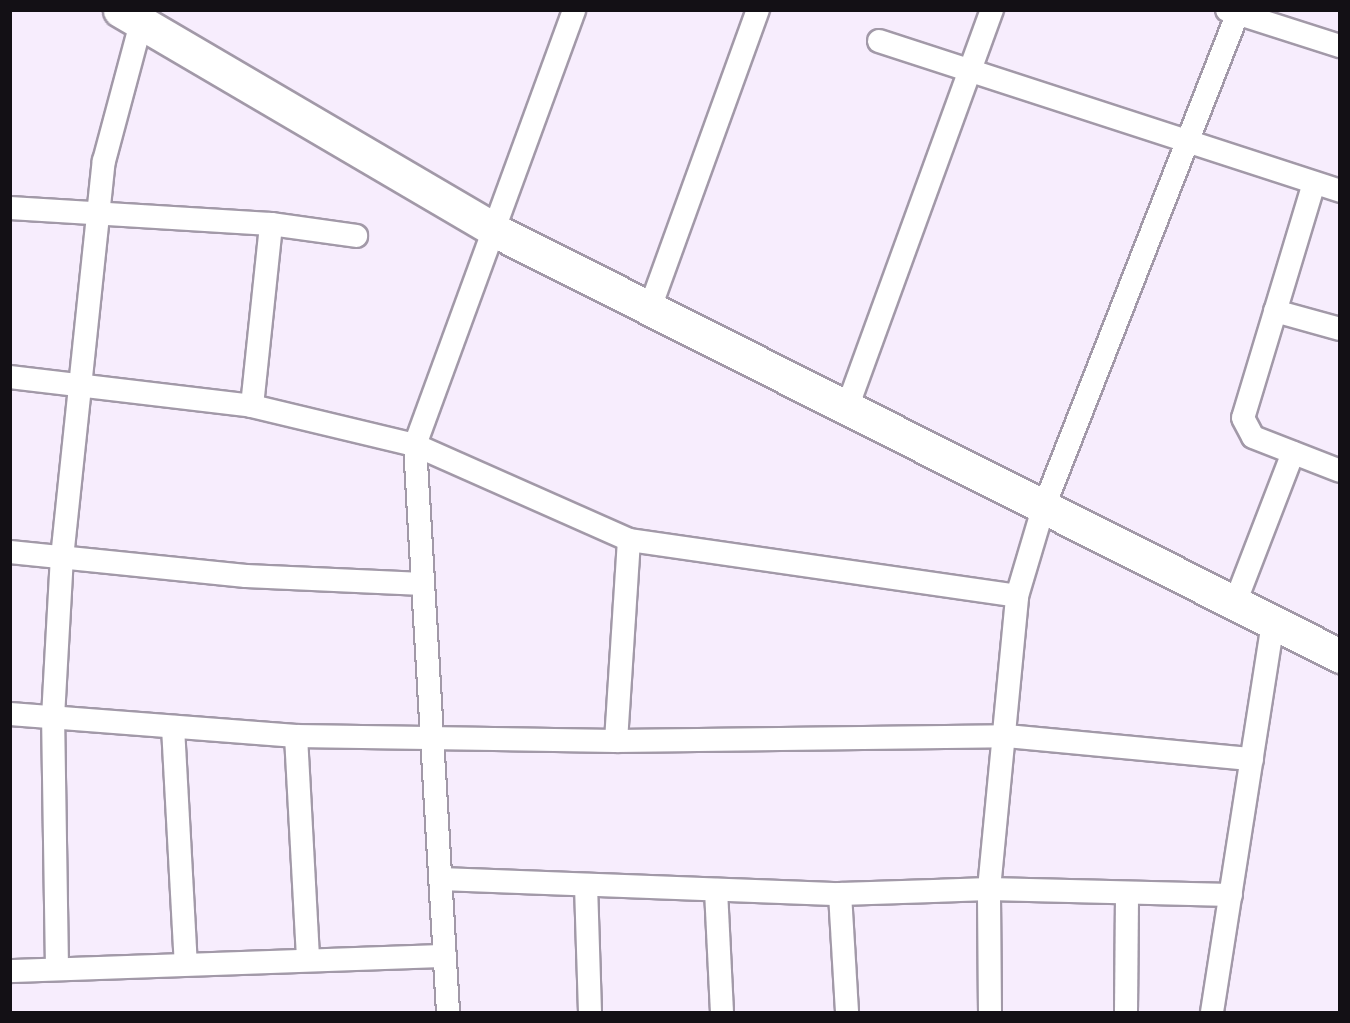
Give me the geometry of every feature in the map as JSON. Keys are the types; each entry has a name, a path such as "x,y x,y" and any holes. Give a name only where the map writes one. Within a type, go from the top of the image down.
{"main road":[{"path":"130,17 496,231 1340,656"}],"street":[{"path":"448,1012 415,445 496,231 574,10"},
{"path":"650,308 758,10"},
{"path":"847,408 992,10"},
{"path":"990,1012 989,889 1007,736 1017,596 1044,508 1187,141 1234,12 1340,46"},
{"path":"57,968 52,717 62,558 104,161 130,17"},
{"path":"879,41 1340,191"},
{"path":"1314,183 1243,418 1253,437 1340,471"},
{"path":"10,208 271,224 356,236"},
{"path":"252,406 271,224"},
{"path":"1275,311 1340,329"},
{"path":"10,377 252,406 415,445 629,540 1017,596"},
{"path":"1235,603 1293,453"},
{"path":"616,741 629,540"},
{"path":"10,552 246,576 423,584"},
{"path":"1212,1012 1273,622"},
{"path":"10,714 296,736 433,736 616,741 1007,736 1252,759"},
{"path":"173,727 186,964"},
{"path":"296,736 308,960"},
{"path":"441,879 840,894 989,889 1231,895"},
{"path":"586,885 590,1012"},
{"path":"716,890 722,1012"},
{"path":"1126,1012 1127,892"},
{"path":"840,894 848,1012"},
{"path":"10,971 445,956"}]}
